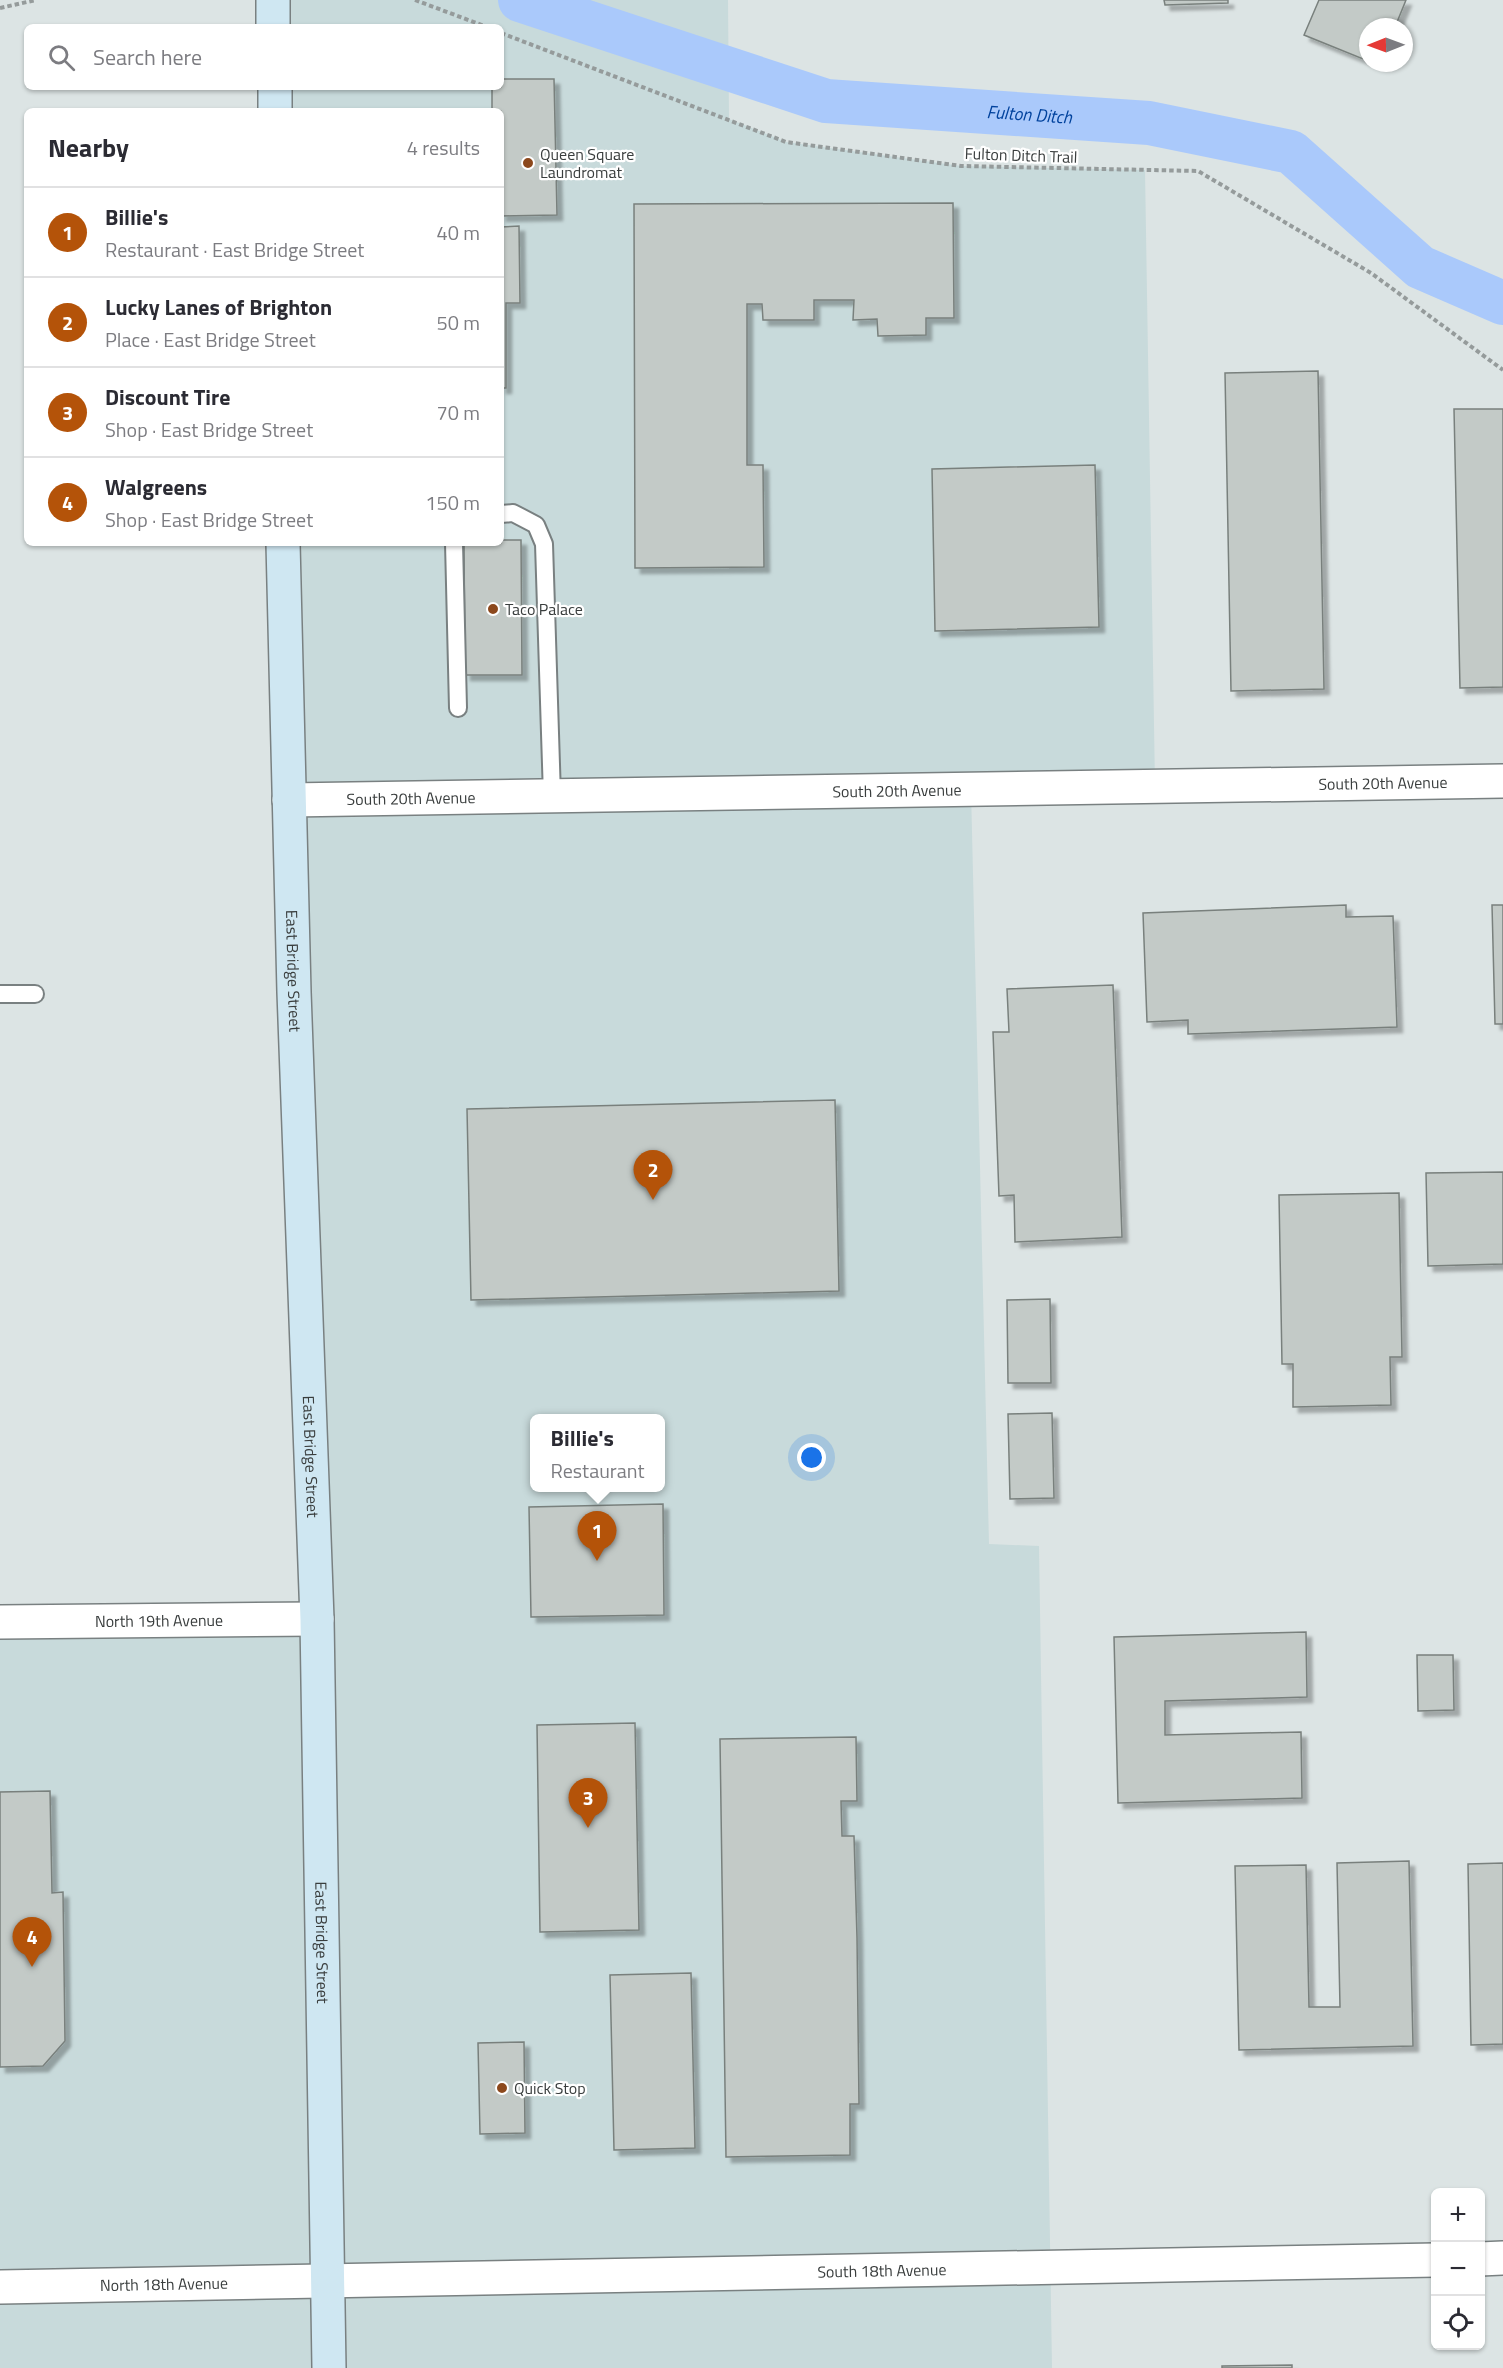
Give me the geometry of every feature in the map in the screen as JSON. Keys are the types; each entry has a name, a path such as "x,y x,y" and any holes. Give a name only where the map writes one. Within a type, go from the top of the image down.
{"main road":[{"path":"273,0 273,24"},
{"path":"274,90 275,108"},
{"name":"East Bridge Street","path":"283,546 289,800 317,1619 329,2368"}],"street":[{"name":"South 20th Avenue","path":"289,800 1503,781"},
{"name":"North 19th Avenue","path":"0,1622 317,1619"},
{"path":"1485,2259 1503,2258"},
{"name":"South 18th Avenue","path":"327,2281 1431,2260"},
{"name":"North 18th Avenue","path":"0,2287 327,2281"}],"lane":[{"path":"504,514 513,513 536,525 544,544 552,796"},
{"path":"454,546 458,708"},
{"path":"0,994 35,994"}],"path":[{"path":"0,8 36,0"},
{"path":"416,0 478,24"},
{"name":"Fulton Ditch Trail","path":"504,34 786,142 961,166 1198,171 1371,273 1503,370"}],"shaded area":[{"path":"272,0 728,0 729,119 786,142 961,166 1145,170 1155,786 971,790 989,1544 1039,1546 1052,2368 0,2368 0,1622 317,1619 283,546 504,546 504,108 275,108 274,90 504,90 504,24 273,24"}],"building":[{"path":"1164,0 1228,0 1228,3 1165,5"},
{"path":"1319,0 1406,0 1399,18 1359,18 1359,57 1304,35"},
{"name":"Queen Square Laundromat","path":"504,79 554,79 557,215 504,216 504,108 492,108 492,90 504,90"},
{"path":"953,203 954,318 926,318 926,335 878,336 877,319 853,320 854,300 814,300 814,320 763,320 762,304 747,304 747,465 763,465 764,567 635,568 634,204"},
{"path":"519,226 520,303 506,303 506,388 504,388 504,227"},
{"path":"1318,371 1324,689 1231,691 1225,373"},
{"path":"1454,409 1503,409 1503,687 1460,688"},
{"path":"1095,465 1099,627 935,631 932,469"},
{"name":"Taco Palace","path":"504,540 521,540 522,675 465,675 464,546 504,546"},
{"path":"1346,905 1346,917 1393,916 1397,1027 1188,1034 1188,1020 1147,1022 1143,913"},
{"path":"1492,905 1503,905 1503,1024 1495,1024"},
{"path":"1113,985 1122,1237 1015,1242 1014,1195 999,1196 993,1032 1009,1032 1007,989"},
{"path":"835,1100 839,1291 471,1300 467,1109"},
{"path":"1503,1172 1503,1264 1428,1266 1426,1173"},
{"path":"1399,1193 1402,1357 1390,1357 1391,1405 1293,1407 1293,1364 1282,1364 1279,1195"},
{"path":"1050,1299 1051,1383 1008,1383 1007,1300"},
{"path":"1052,1413 1054,1498 1010,1499 1008,1414"},
{"path":"663,1504 664,1615 531,1617 529,1507"},
{"path":"1306,1632 1307,1697 1165,1701 1165,1735 1301,1732 1302,1798 1118,1803 1114,1637"},
{"path":"1417,1655 1453,1655 1454,1710 1418,1711"},
{"path":"635,1723 639,1930 540,1932 537,1725"},
{"path":"856,1737 857,1801 841,1801 842,1836 854,1836 857,1938 859,2104 850,2104 850,2155 726,2157 720,1739"},
{"path":"50,1791 52,1893 63,1892 65,2041 43,2066 0,2067 0,1792"},
{"path":"1409,1861 1413,2046 1239,2050 1235,1866 1306,1865 1309,2007 1340,2007 1337,1863"},
{"path":"1503,1863 1503,2044 1471,2045 1468,1864"},
{"path":"691,1973 695,2148 614,2150 610,1975"},
{"name":"Quick Stop","path":"524,2042 525,2133 480,2134 478,2043"},
{"path":"1292,2365 1292,2368 1222,2368 1222,2366"}],"waterway":[{"name":"Fulton Ditch","path":"520,0 826,101 1149,123 1291,152 1420,267 1503,303"}],"place":[{"name":"Queen Square Laundromat","path":"528,163"},
{"name":"Taco Palace","path":"493,609"},
{"name":"Lucky Lanes of Brighton","path":"653,1200"},
{"name":"Billie's","path":"597,1561"},
{"name":"Discount Tire","path":"588,1828"},
{"name":"Walgreens","path":"32,1967"},
{"name":"Quick Stop","path":"502,2088"}]}
